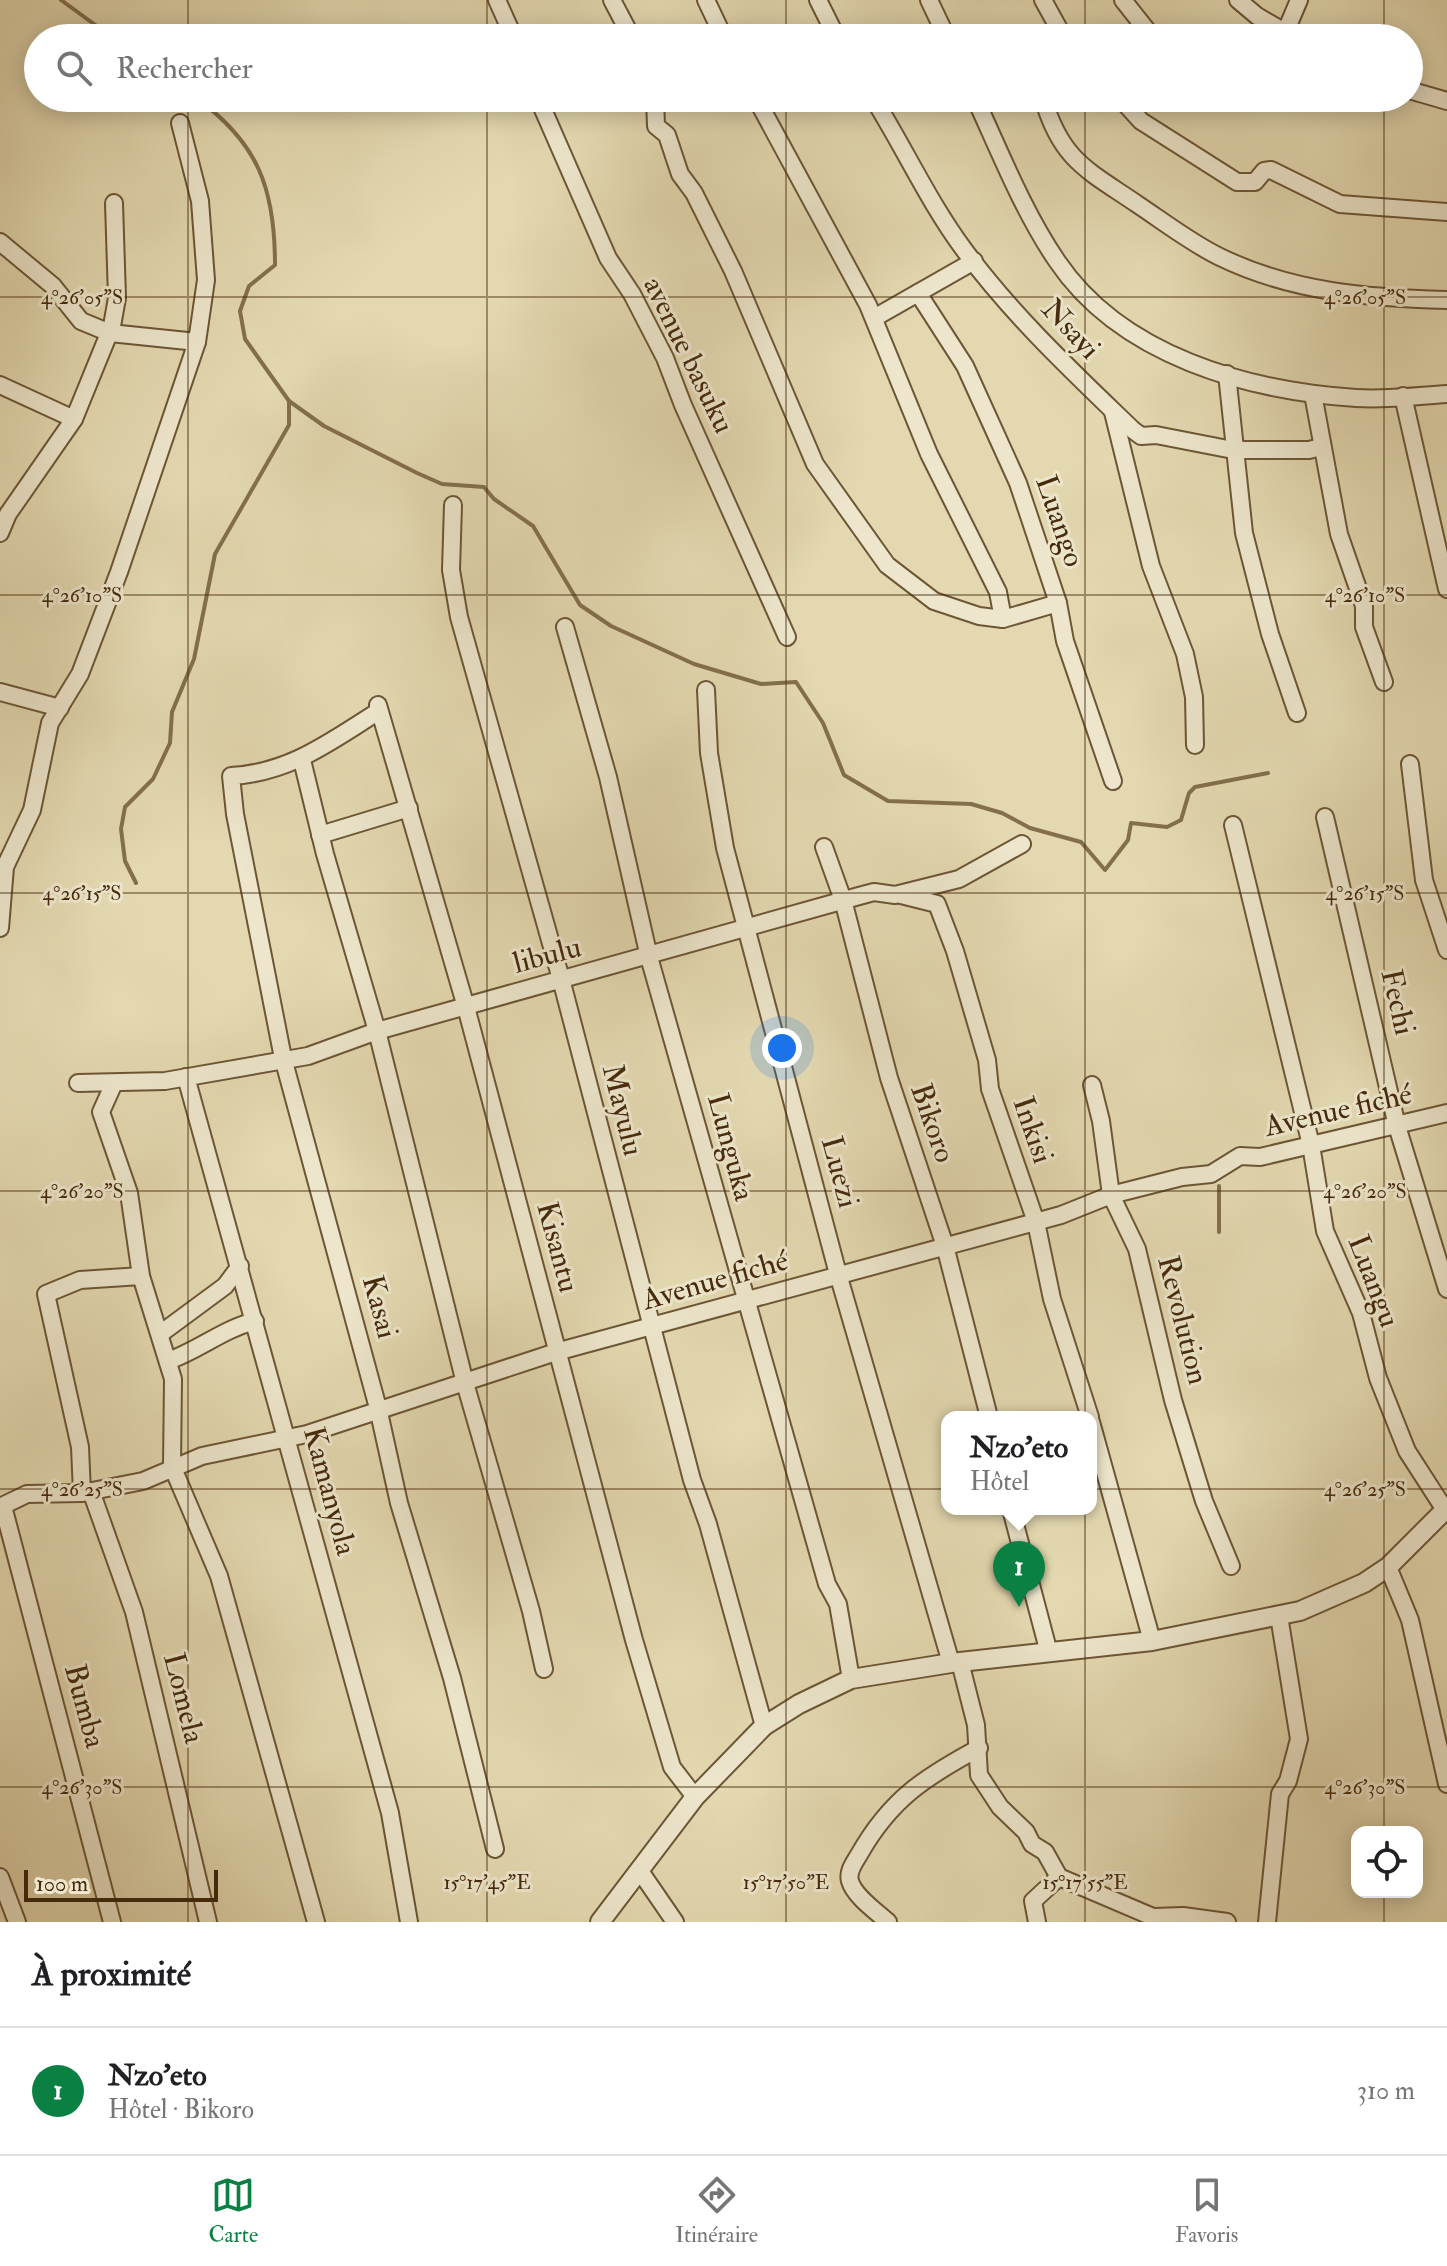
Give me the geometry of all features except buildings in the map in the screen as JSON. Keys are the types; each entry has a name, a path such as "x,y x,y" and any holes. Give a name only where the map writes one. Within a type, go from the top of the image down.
{"street":[{"path":"497,0 508,24"},
{"path":"612,0 625,24"},
{"path":"706,0 717,24"},
{"path":"818,0 830,24"},
{"path":"929,0 940,24"},
{"path":"1043,0 1056,24"},
{"path":"1123,0 1142,24"},
{"path":"1238,0 1274,24"},
{"path":"1293,24 1299,0"},
{"path":"1423,94 1447,101"},
{"name":"avenue basuku","path":"544,112 608,258 632,294 665,358 787,637"},
{"path":"656,112 656,126 667,135 680,174 694,193 733,271 797,425 828,486 887,565 904,581 947,607 1003,619 1058,603"},
{"path":"764,112 874,318 929,454 998,592 1003,619"},
{"name":"Nsayi","path":"881,112 918,174 926,194 974,261 1059,360 1141,436 1156,435 1233,450 1309,450 1321,447"},
{"path":"981,112 1040,235 1058,264 1085,294 1137,337 1162,350 1227,374 1313,394 1358,398 1447,394"},
{"path":"1047,112 1052,127 1078,164 1220,257 1332,293 1447,300"},
{"path":"1133,112 1141,121 1237,182 1255,182 1264,171 1271,170 1340,204 1447,212"},
{"path":"0,928 5,867 32,810 50,723 80,674 119,572 197,342 206,280 200,201 180,123"},
{"path":"0,533 8,514 74,419 110,333 117,298 114,203"},
{"path":"0,242 53,286 81,321 110,333 197,342"},
{"path":"874,318 974,261"},
{"name":"Luango","path":"918,293 965,366 1000,440 1030,517 1058,603 1065,641 1113,781"},
{"path":"1227,374 1244,533 1270,634 1297,713"},
{"path":"0,385 74,419"},
{"path":"1313,394 1318,405 1321,447 1342,544 1364,606 1364,627 1384,682"},
{"path":"1403,396 1447,589"},
{"path":"1113,411 1151,566 1185,654 1194,697 1195,745"},
{"name":"Mayulu","path":"453,505 449,537 459,617 561,979 650,1328 764,1726"},
{"name":"Lunguka","path":"565,627 608,777 649,957 743,1299 827,1584 838,1604 851,1679"},
{"name":"Luezi","path":"706,690 709,753 723,836 838,1274 956,1662 979,1748 979,1775 1000,1807 1032,1844 1045,1852 1059,1877"},
{"path":"0,692 60,708"},
{"name":"Kisantu","path":"302,760 378,708 466,1007 634,1640 672,1767 695,1797"},
{"path":"302,760 320,835 377,1031 465,1383 531,1611 544,1669"},
{"name":"Kasai","path":"302,760 263,773 231,776 248,891 283,1058 378,1408 399,1503 452,1678 495,1849"},
{"path":"1410,764 1424,880 1447,950"},
{"path":"320,835 409,808"},
{"name":"Fechi","path":"1325,817 1397,1126 1447,1289"},
{"name":"Luangu","path":"1233,825 1311,1145 1325,1231 1361,1313 1378,1378 1407,1451 1446,1509"},
{"name":"libulu","path":"78,1083 186,1077 308,1056 377,1031 843,900 874,892 895,895 959,879 1022,844"},
{"name":"Bikoro","path":"824,847 843,900 889,1078 945,1246 987,1411"},
{"name":"Inkisi","path":"895,895 937,904 955,951 982,1042 996,1110 1036,1222 1052,1299 1087,1411"},
{"name":"Kamanyola","path":"186,1077 255,1321 359,1712 390,1813 409,1922"},
{"path":"114,1083 101,1112 129,1193 141,1276 173,1379 172,1466 219,1576 316,1922"},
{"name":"Revolution","path":"1092,1085 1101,1121 1111,1195 1137,1249 1173,1400 1204,1501 1231,1566"},
{"name":"Avenue fiché","path":"2,1506 27,1494 87,1492 156,1477 172,1466 202,1456 287,1439 556,1352 1036,1222 1111,1195 1182,1177 1211,1174 1240,1156 1260,1157 1447,1113"},
{"path":"160,1334 225,1286 240,1266"},
{"name":"Lomela","path":"141,1276 80,1280 46,1294 87,1492 138,1627 208,1922"},
{"path":"168,1361 197,1351 224,1331 255,1321"},
{"name":"Inkisi","path":"1097,1444 1152,1641"},
{"name":"Bumba","path":"2,1506 112,1922"},
{"path":"600,1922 695,1797 764,1726 799,1704 851,1679 956,1662 1152,1641 1300,1611 1364,1583 1388,1567 1446,1509"},
{"path":"1013,1515 1049,1653"},
{"path":"1388,1567 1410,1620 1440,1714 1447,1784"},
{"path":"1267,1922 1280,1794 1288,1781 1299,1739 1279,1616"},
{"path":"888,1922 851,1885 849,1872 891,1806 928,1776 979,1748"},
{"path":"640,1871 675,1922"},
{"path":"0,1877 17,1922"},
{"path":"1037,1922 1033,1901 1059,1877 1153,1917 1183,1916 1227,1922"}],"waterway":[{"path":"61,0 94,24"},
{"path":"136,883 125,861 121,829 125,807 153,779 170,743 172,712 194,659 215,554 289,425 289,401 245,339 240,311 249,286 275,265 272,214 267,191 249,151 213,112"},
{"path":"289,401 324,426 417,473 442,484 484,487 494,499 533,526 580,605 611,626 694,664 761,684 796,682 823,723 844,775 888,801 971,804 1002,813 1030,828 1081,842 1105,870 1128,840 1131,823 1167,827 1181,820 1189,793 1195,787 1268,773"},
{"path":"1219,1186 1219,1232"}],"place":[{"name":"Nzo'eto","path":"1019,1607"}]}
